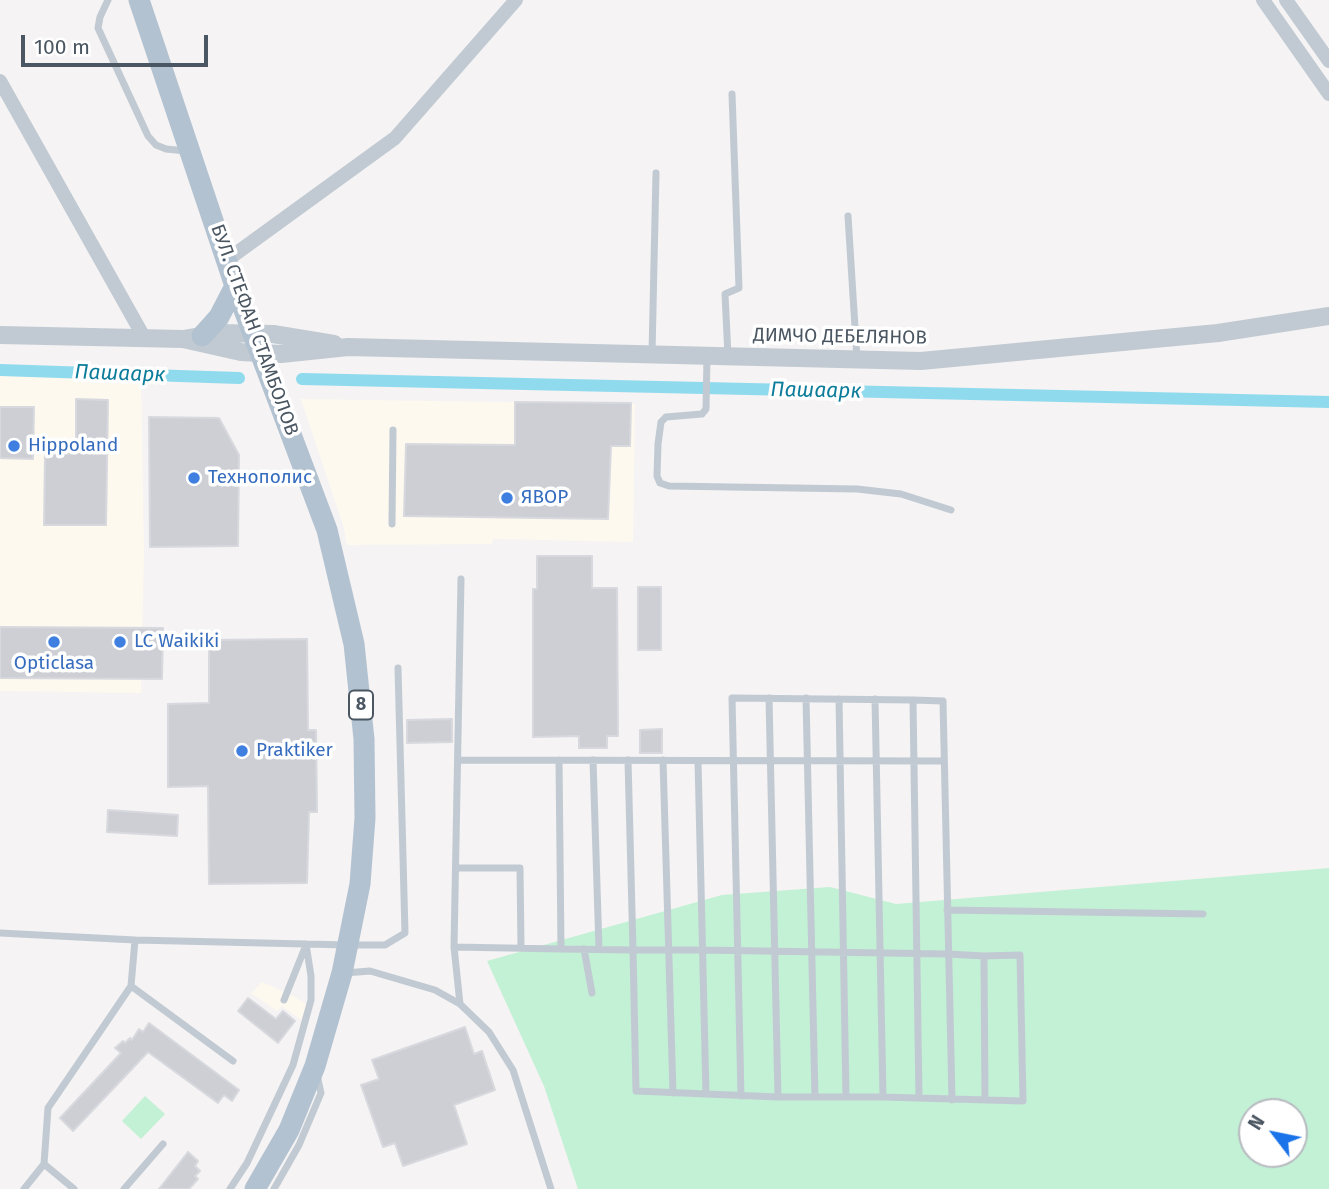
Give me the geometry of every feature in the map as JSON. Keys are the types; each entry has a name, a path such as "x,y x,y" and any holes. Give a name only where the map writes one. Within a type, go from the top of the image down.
{"main road":[{"name":"БУЛ. СТЕФАН СТАМБОЛОВ","path":"139,0 236,286 327,530 354,644 364,739 365,818 360,884 342,973 315,1066 289,1130 255,1189"},
{"path":"192,337 219,317 236,286"}],"street":[{"path":"227,260 395,138 516,0"},
{"path":"1263,0 1329,94"},
{"path":"1286,0 1329,61"},
{"path":"0,81 145,339"},
{"name":"ДИМЧО ДЕБЕЛЯНОВ","path":"192,337 222,349 262,354 303,353 348,347 921,361 1218,333 1329,316"},
{"name":"ДИМЧО ДЕБЕЛЯНОВ","path":"192,337 253,333 296,336 348,347"},
{"path":"0,335 145,339 192,337"}],"lane":[{"path":"108,0 98,28 148,136 156,145 166,149 190,151"},
{"path":"728,356 725,294 739,288 732,94"},
{"path":"652,355 656,173"},
{"path":"848,216 858,360"},
{"path":"707,356 706,409 702,415 666,418 661,422 657,455 657,476 660,483 668,486 857,489 901,494 951,510"},
{"path":"392,524 393,430"},
{"path":"460,1004 454,947 461,579"},
{"path":"0,933 135,940 385,945 405,933 398,668"},
{"path":"741,1096 732,698 875,699 943,701 952,1100"},
{"path":"769,698 778,1097"},
{"path":"806,698 815,1097"},
{"path":"839,699 846,1097"},
{"path":"875,699 883,1097"},
{"path":"913,700 919,1098"},
{"path":"458,760 944,761"},
{"path":"559,760 561,949"},
{"path":"593,760 599,949"},
{"path":"454,947 633,950 701,950 948,954 984,956 1020,955 1023,1101 778,1097 636,1091 633,950 628,760"},
{"path":"663,760 673,1093"},
{"path":"698,761 706,1094"},
{"path":"456,868 520,868 521,948"},
{"path":"947,910 1203,914"},
{"path":"24,1189 44,1164 48,1108 131,986 135,940"},
{"path":"284,1000 306,944"},
{"path":"230,1189 247,1163 293,1065 310,1000 311,976 306,944"},
{"path":"584,949 592,993"},
{"path":"984,956 985,1100"},
{"path":"342,973 370,971 435,990 460,1004 489,1032 513,1070 551,1189"},
{"path":"131,986 233,1061"},
{"path":"274,1189 299,1145 321,1093 315,1066"},
{"path":"124,1189 163,1144"},
{"path":"44,1164 74,1189"}],"shaded area":[{"path":"0,370 141,374 144,552 141,693 0,691"},
{"path":"301,399 635,404 633,542 493,539 492,544 347,545 343,525"},
{"path":"262,982 307,1005 301,1020 282,1006 277,1011 251,993"}],"green space":[{"path":"1329,868 1329,1189 578,1189 544,1086 487,961 722,895 830,887 896,904"},
{"path":"145,1096 165,1114 141,1139 122,1121"}],"building":[{"path":"76,399 108,400 106,525 44,525 45,453 76,454"},
{"name":"ЯВОР","path":"515,402 631,403 630,446 611,446 608,519 404,516 406,444 515,445"},
{"path":"0,407 34,407 33,459 0,458"},
{"name":"Технополис","path":"149,417 219,418 239,455 238,546 150,547"},
{"path":"537,556 592,556 592,588 617,588 618,736 607,736 607,748 579,748 579,736 533,737 533,589 537,589"},
{"path":"638,587 661,587 661,650 638,650"},
{"path":"0,627 163,628 162,679 0,678"},
{"name":"Praktiker","path":"307,639 308,730 316,730 317,812 309,812 307,883 209,884 208,786 168,787 168,704 209,703 209,640"},
{"path":"452,719 452,742 407,743 407,720"},
{"path":"662,729 662,753 640,753 640,730"},
{"path":"108,810 178,815 177,836 107,832"},
{"path":"248,998 276,1019 283,1011 295,1021 278,1043 238,1011"},
{"path":"149,1023 239,1090 232,1101 224,1095 218,1103 148,1052 73,1131 60,1118 121,1053 115,1048 123,1041 125,1043 130,1038 132,1040 139,1029 143,1032"},
{"path":"465,1027 474,1054 482,1051 495,1090 454,1105 467,1144 403,1166 395,1143 383,1147 361,1085 379,1079 372,1060"},
{"path":"188,1152 198,1161 195,1166 200,1171 195,1176 198,1179 189,1189 159,1189"}],"waterway":[{"name":"Пашаарк","path":"0,370 239,378"},
{"name":"Пашаарк","path":"302,379 1329,402"}],"place":[{"name":"Hippoland","path":"14,446"},
{"name":"Технополис","path":"194,478"},
{"name":"ЯВОР","path":"507,498"},
{"name":"Opticlasa","path":"54,642"},
{"name":"LC Waikiki","path":"120,642"},
{"name":"Praktiker","path":"242,751"}]}
